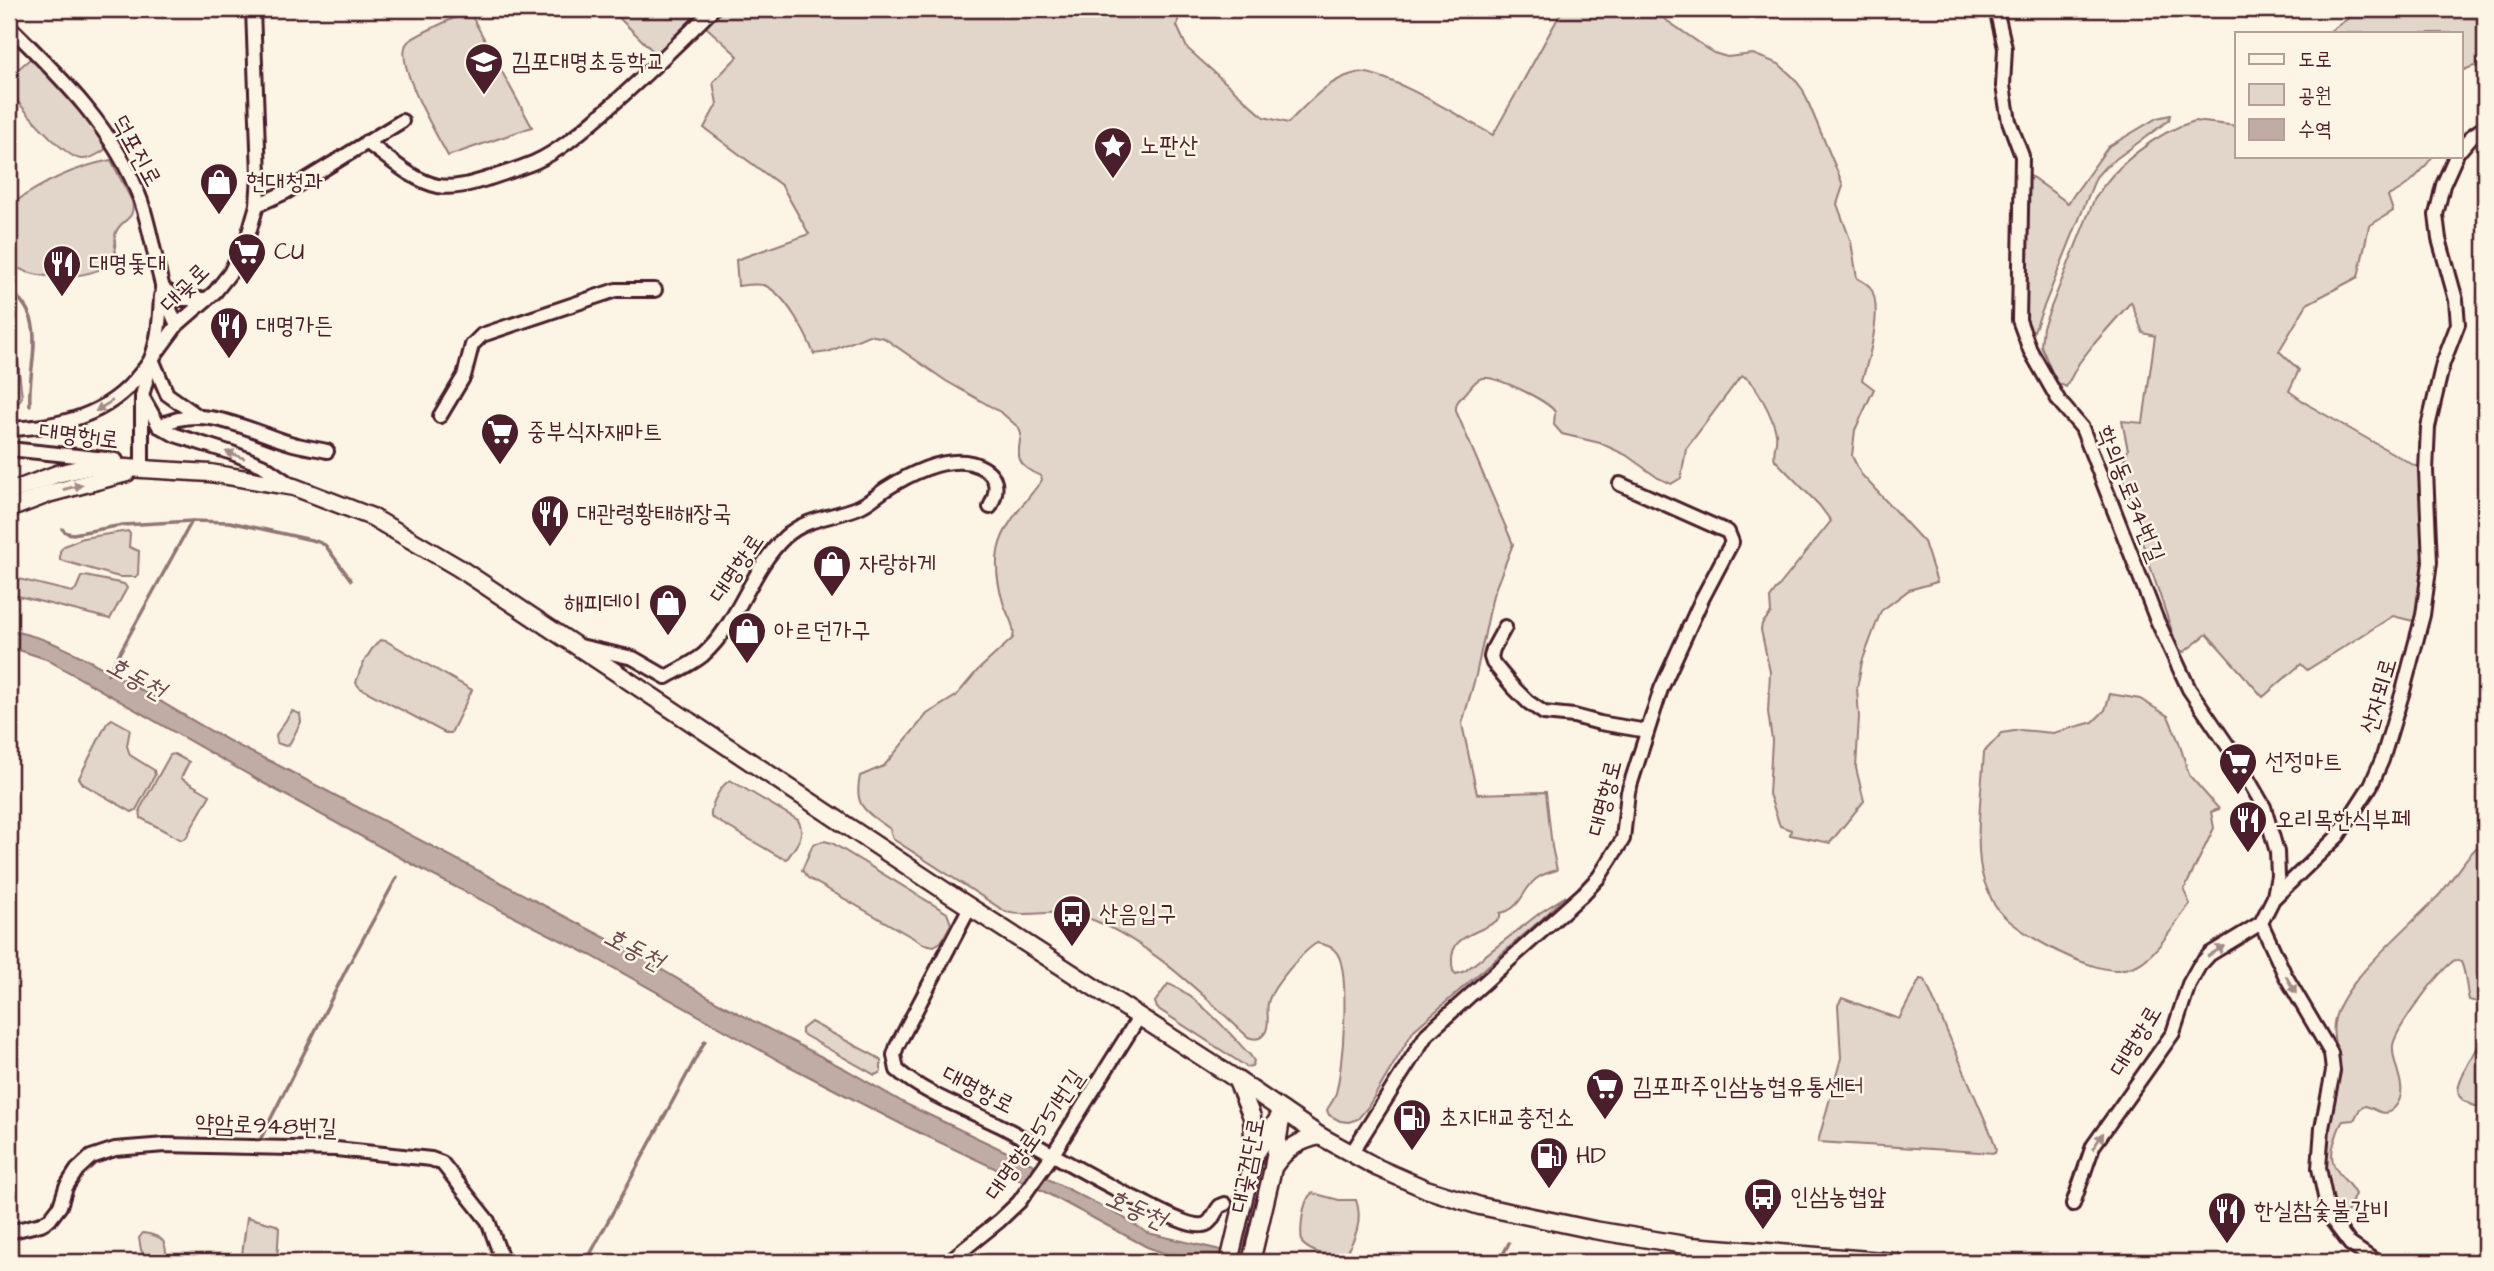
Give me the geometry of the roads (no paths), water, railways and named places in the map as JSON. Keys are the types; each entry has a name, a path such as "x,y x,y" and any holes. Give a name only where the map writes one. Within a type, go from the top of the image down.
{"main road":[{"name":"대명항로","path":"9,492 57,474 92,466 210,473 294,487 372,517 459,568 970,908 1351,1154 1426,1189 1480,1206 1540,1220 1691,1247 1895,1262"},
{"name":"대명항로","path":"9,509 51,493 142,469"},
{"path":"1236,1079 1252,1117 1254,1156"},
{"name":"대곶검단로","path":"1229,1262 1254,1156 1283,1111"},
{"name":"대곶검단로","path":"1251,1262 1283,1111"},
{"path":"1273,1168 1286,1151 1296,1144 1320,1136"}],"street":[{"name":"대곶로","path":"142,469 142,396 152,359 177,325 208,299 230,273 248,236 257,205 259,175 253,9"},
{"path":"366,142 413,175 435,185 462,186 506,173 561,147 653,70 713,9"},
{"name":"학의동로34번길","path":"1996,9 2004,48 2003,86 2009,121 2022,156 2019,320 2030,350 2059,401 2082,428 2156,618 2189,689 2234,755 2264,807 2277,852 2278,876 2273,899"},
{"name":"덕포진로","path":"9,26 44,61 106,132 139,197 148,223 166,304 177,325"},
{"path":"257,205 286,192 402,121"},
{"path":"2462,148 2485,127"},
{"name":"산자뫼로","path":"2262,923 2273,899 2328,848 2371,785 2382,760 2423,615 2430,562 2426,471 2428,428 2435,389 2458,324 2456,300 2439,239 2436,215 2455,158"},
{"path":"9,429 58,424 97,411 122,394 152,359 160,319 162,288 180,299 208,299"},
{"path":"440,416 464,376 472,345 482,335 616,290 655,290"},
{"path":"152,359 167,394 199,417"},
{"path":"142,396 159,426 175,435 262,465 294,487"},
{"path":"159,426 171,420 199,417 224,420 293,444 327,451"},
{"name":"대명항1로","path":"9,449 120,461 142,469"},
{"name":"대명항로","path":"576,646 633,658 666,677 696,660 713,645 765,560 785,537 802,524 857,508 905,478 952,462 976,465 992,476 997,491 990,507"},
{"name":"대명항로","path":"1351,1154 1427,1034 1583,894 1612,859 1623,839 1628,792 1647,731 1674,660 1732,542 1728,532 1619,484"},
{"path":"1506,627 1491,657 1503,676 1528,702 1551,715 1574,716 1647,731"},
{"name":"대명항로","path":"970,908 897,1046 894,1063 897,1070 918,1085 1052,1156"},
{"path":"2262,923 2285,975 2331,1053 2333,1071 2322,1128 2319,1168 2329,1216 2350,1244 2376,1262"},
{"name":"대명항로","path":"2073,1204 2093,1146 2173,1033 2189,984 2199,966 2210,954 2262,923"},
{"name":"대명항로551번길","path":"948,1262 999,1221 1023,1196 1052,1156 1139,1017"},
{"name":"약암로948번길","path":"9,1232 50,1219 60,1206 66,1186 77,1170 92,1157 106,1151 165,1145 335,1149 431,1159 442,1163 488,1221 503,1262"},
{"path":"1052,1156 1132,1197 1196,1225 1205,1225 1211,1221 1220,1206 1225,1204"}],"water":[{"path":"9,631 46,640 92,662 229,741 623,947 719,1003 906,1104 1032,1164 1048,1179 1121,1216 1148,1233 1272,1262 1193,1259 1177,1257 1147,1247 1041,1190 903,1125 787,1065 592,956 434,876 265,784 46,659 9,649"}],"waterway":[{"path":"9,290 22,302 30,315 33,328 30,405"},
{"path":"62,529 73,534 123,525 192,521"},
{"name":"호동천","path":"108,674 192,521 230,522 316,541 325,545 351,580"},
{"path":"261,1138 347,968 397,877"},
{"path":"586,1262 705,1041"},
{"path":"1499,1262 1509,1243"}],"place":[{"name":"김포대명초등학교","path":"484,96"},
{"name":"노판산","path":"1113,180"},
{"name":"현대청과","path":"219,216"},
{"name":"CU","path":"247,286"},
{"name":"대명돛대","path":"62,298"},
{"name":"대명가든","path":"229,360"},
{"name":"중부식자재마트","path":"500,466"},
{"name":"대관령황태해장국","path":"550,548"},
{"name":"자랑하게","path":"832,598"},
{"name":"해피데이","path":"668,637"},
{"name":"아르던가구","path":"747,665"},
{"name":"선정마트","path":"2238,796"},
{"name":"오리목한식부페","path":"2248,854"},
{"name":"산음입구","path":"1072,948"},
{"name":"김포파주인삼농협유통센터","path":"1605,1121"},
{"name":"초지대교충전소","path":"1412,1152"},
{"name":"HD","path":"1549,1190"},
{"name":"인삼농협앞","path":"1763,1231"},
{"name":"한실참숯불갈비","path":"2227,1245"}]}
